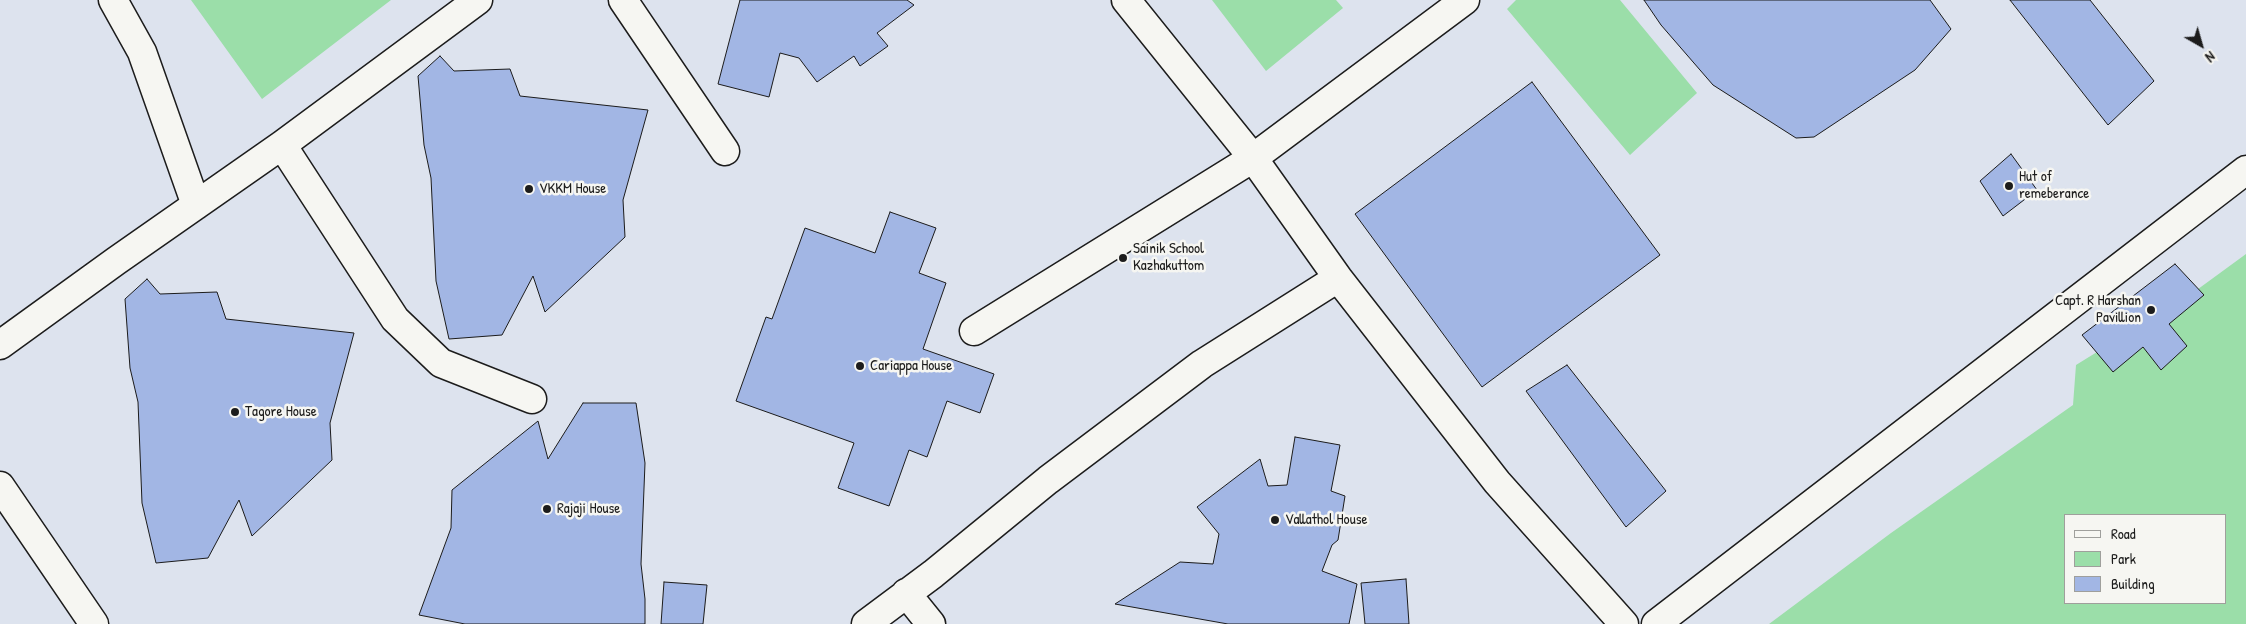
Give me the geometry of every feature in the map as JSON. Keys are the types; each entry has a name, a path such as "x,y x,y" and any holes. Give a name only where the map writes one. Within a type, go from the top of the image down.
{"street":[{"path":"113,0 142,52 196,205"},
{"path":"0,345 282,145 478,0"},
{"path":"623,0 725,151"},
{"path":"1126,0 1253,158 1338,278 1497,482 1624,624"},
{"path":"974,331 1253,158 1464,0"},
{"path":"282,145 395,318 441,363 532,399"},
{"path":"1656,624 2246,170"},
{"path":"866,624 1048,480 1202,364 1338,278"},
{"path":"0,486 94,624"},
{"path":"906,593 931,624"}],"shaded area":[{"name":"Sainik School Kazhakuttom","path":"0,0 2246,0 2246,624 0,624"}],"green space":[{"path":"191,0 391,0 262,99"},
{"path":"1212,0 1336,0 1343,8 1266,71"},
{"path":"1516,0 1620,0 1697,93 1630,155 1507,9"},
{"path":"2246,254 2246,624 1769,624 1891,533 2073,405 2076,365 2194,292"}],"building":[{"path":"740,0 907,0 914,5 877,33 888,46 860,66 854,56 817,82 799,58 780,53 769,97 718,84"},
{"path":"1644,0 1930,0 1951,29 1915,70 1814,137 1796,138 1713,85 1661,25"},
{"path":"2010,0 2090,0 2154,81 2108,125"},
{"name":"VKKM House","path":"440,56 454,71 510,69 520,96 648,110 623,200 625,237 545,312 533,276 502,335 449,339 436,281 431,178 424,145 418,76"},
{"path":"1532,82 1660,255 1482,387 1355,214"},
{"name":"Hut of remeberance","path":"2011,154 2037,190 2003,216 1980,181"},
{"name":"Cariappa House","path":"890,212 936,228 919,273 946,283 923,349 994,374 980,413 947,401 927,457 909,450 889,506 838,488 854,443 736,401 766,317 772,319 805,228 875,253"},
{"name":"Capt. R Harshan Pavillion","path":"2175,264 2204,295 2169,324 2187,346 2161,370 2143,347 2113,372 2082,335"},
{"name":"Tagore House","path":"147,279 160,294 217,292 226,319 354,333 330,423 332,460 252,536 239,500 208,558 156,563 142,503 138,402 130,368 125,299"},
{"path":"1567,365 1666,491 1626,527 1526,391"},
{"name":"Rajaji House","path":"583,403 636,403 645,463 641,564 645,599 645,624 465,624 419,615 451,528 452,490 538,421 548,459"},
{"name":"Vallathol House","path":"1295,437 1340,445 1331,491 1345,496 1338,540 1332,545 1322,571 1357,584 1349,624 1228,624 1115,604 1180,562 1213,564 1219,534 1197,507 1260,459 1268,486 1287,485"},
{"path":"1406,579 1409,624 1365,624 1361,583"},
{"path":"664,582 707,585 703,624 661,624"}],"place":[{"name":"Hut of remeberance","path":"2009,186"},
{"name":"VKKM House","path":"529,189"},
{"name":"Sainik School Kazhakuttom","path":"1123,258"},
{"name":"Capt. R Harshan Pavillion","path":"2151,310"},
{"name":"Cariappa House","path":"860,366"},
{"name":"Tagore House","path":"235,412"},
{"name":"Rajaji House","path":"547,509"},
{"name":"Vallathol House","path":"1275,520"}]}
